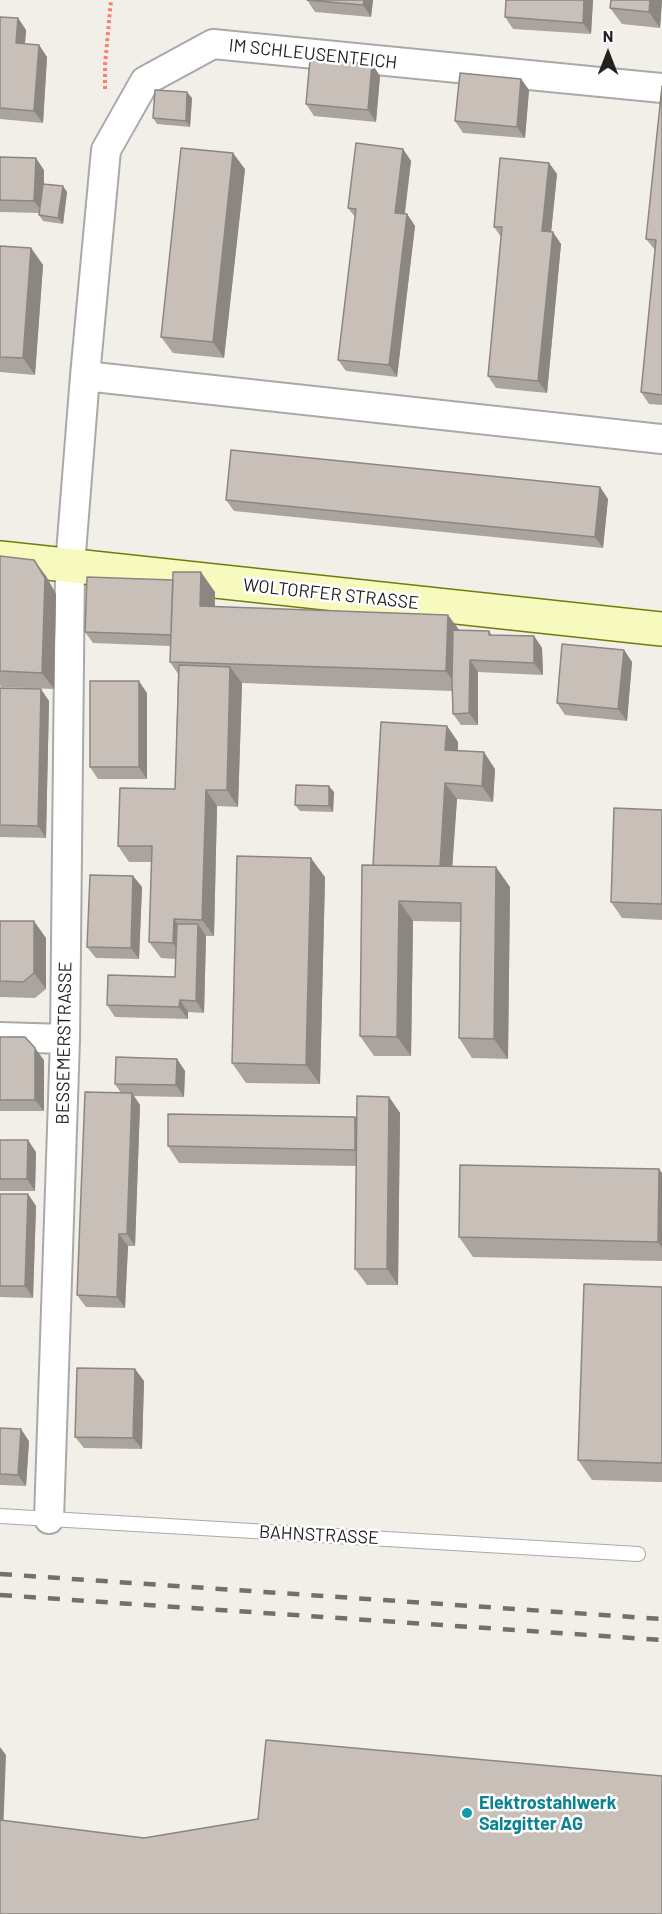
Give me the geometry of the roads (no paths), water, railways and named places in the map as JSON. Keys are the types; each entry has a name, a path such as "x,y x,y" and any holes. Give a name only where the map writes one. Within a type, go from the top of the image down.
{"street":[{"name":"IM SCHLEUSENTEICH","path":"70,566 106,150 146,81 213,44 662,88"},
{"path":"85,376 662,439"},
{"name":"WOLTORFER STRASSE","path":"0,558 662,629"},
{"name":"BESSEMERSTRASSE","path":"49,1519 65,1039 70,566"},
{"path":"0,1037 65,1039"}],"lane":[{"name":"BAHNSTRASSE","path":"0,1516 638,1554"}],"railway":[{"path":"0,1574 662,1619"},
{"path":"0,1595 662,1640"}],"place":[{"name":"Elektrostahlwerk Salzgitter AG","path":"467,1813"}]}
